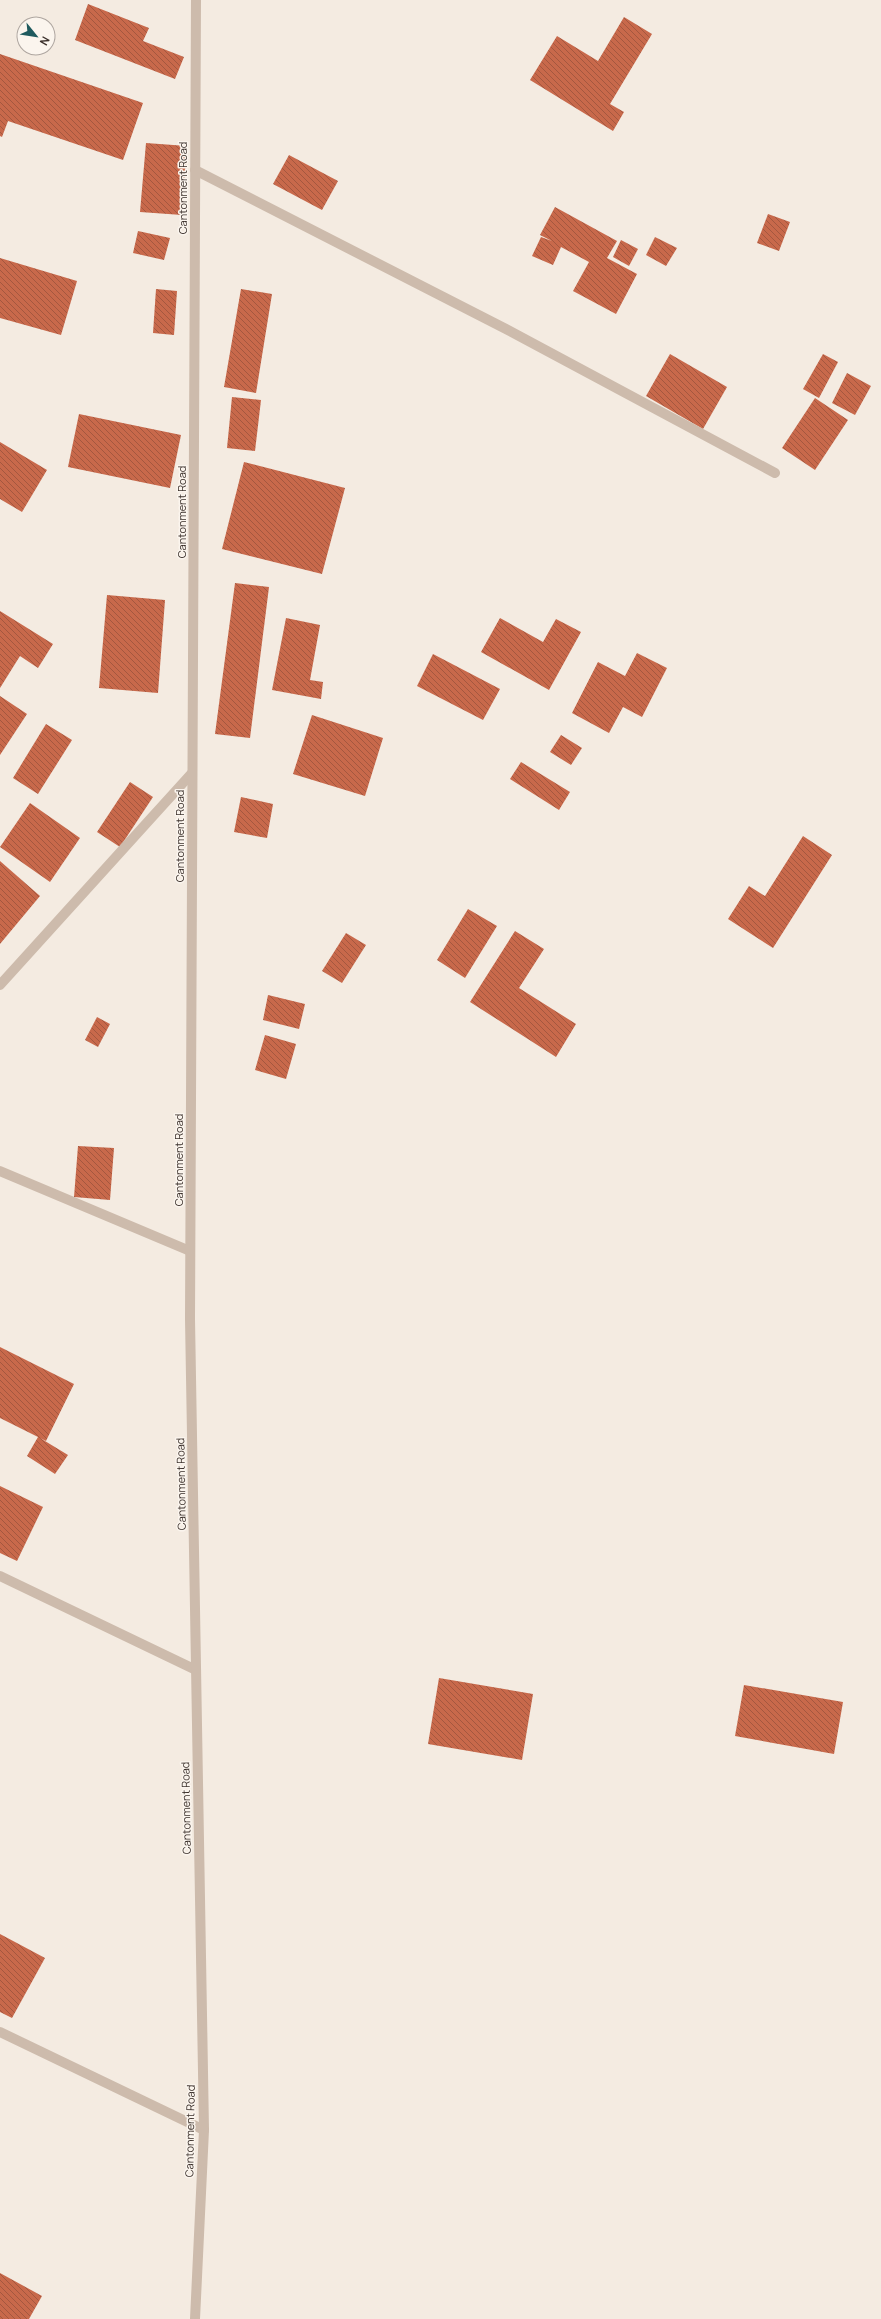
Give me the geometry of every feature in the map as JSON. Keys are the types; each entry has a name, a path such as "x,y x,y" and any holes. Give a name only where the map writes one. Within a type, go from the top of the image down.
{"street":[{"name":"Cantonment Road","path":"195,2319 204,2130 190,1251 196,0"},
{"path":"195,170 506,329 775,473"},
{"path":"0,985 192,773"},
{"path":"0,1171 190,1251"},
{"path":"0,1576 196,1670"},
{"path":"0,2032 204,2130"}],"building":[{"path":"88,4 149,28 143,41 184,57 175,79 75,40"},
{"path":"624,17 652,34 610,104 624,112 613,131 530,80 557,36 598,61"},
{"path":"0,54 143,103 123,160 8,121 2,137 0,136"},
{"path":"146,143 187,146 182,215 140,212"},
{"path":"289,155 338,181 322,210 273,184"},
{"path":"555,207 617,241 607,258 637,274 616,314 573,291 589,262 561,247 553,265 532,256 541,237 552,241 540,235"},
{"path":"768,214 790,222 779,251 757,243"},
{"path":"138,231 170,238 164,260 133,253"},
{"path":"655,237 677,248 666,266 646,255"},
{"path":"621,240 638,249 629,266 613,257"},
{"path":"0,258 77,281 61,335 0,318"},
{"path":"156,289 177,291 174,335 153,333"},
{"path":"241,289 272,294 256,393 224,387"},
{"path":"670,354 727,387 703,429 646,396"},
{"path":"823,354 838,362 819,398 803,389"},
{"path":"847,373 871,386 855,415 832,403"},
{"path":"232,397 261,400 255,451 227,448"},
{"path":"815,398 848,420 815,470 782,448"},
{"path":"79,414 181,435 170,488 68,467"},
{"path":"0,442 47,470 22,512 0,499"},
{"path":"244,462 345,488 322,574 222,549"},
{"path":"235,583 269,587 250,738 215,734"},
{"path":"107,595 165,600 158,693 99,688"},
{"path":"0,611 53,644 38,668 20,656 0,688"},
{"path":"286,618 320,625 310,680 323,682 321,699 272,690"},
{"path":"500,618 543,642 556,619 581,632 549,690 481,652"},
{"path":"637,653 667,668 642,717 623,707 609,733 572,713 598,662 625,676"},
{"path":"433,654 500,689 483,720 417,686"},
{"path":"0,696 27,714 0,755"},
{"path":"312,715 383,738 365,796 293,774"},
{"path":"46,724 72,740 38,794 13,778"},
{"path":"561,735 582,748 571,765 550,752"},
{"path":"521,762 570,792 559,810 510,779"},
{"path":"130,782 153,797 120,847 97,832"},
{"path":"241,797 273,804 267,838 234,832"},
{"path":"30,803 80,838 50,882 0,847"},
{"path":"803,836 832,855 773,948 728,919 749,886 765,896"},
{"path":"0,861 40,896 0,944"},
{"path":"468,909 497,926 465,978 437,960"},
{"path":"515,931 544,949 519,988 576,1024 556,1057 470,1002"},
{"path":"346,933 366,945 342,983 322,971"},
{"path":"268,995 305,1004 299,1029 263,1020"},
{"path":"97,1017 110,1024 98,1047 85,1040"},
{"path":"265,1035 296,1044 286,1079 255,1070"},
{"path":"78,1146 114,1148 110,1200 74,1197"},
{"path":"0,1347 74,1384 46,1441 40,1438 68,1455 55,1474 27,1456 38,1437 0,1418"},
{"path":"0,1486 43,1507 17,1561 0,1553"},
{"path":"439,1678 533,1694 522,1760 428,1744"},
{"path":"744,1685 843,1702 834,1754 735,1736"},
{"path":"0,1934 45,1958 12,2018 0,2012"},
{"path":"0,2273 42,2296 29,2319 0,2319"}]}
